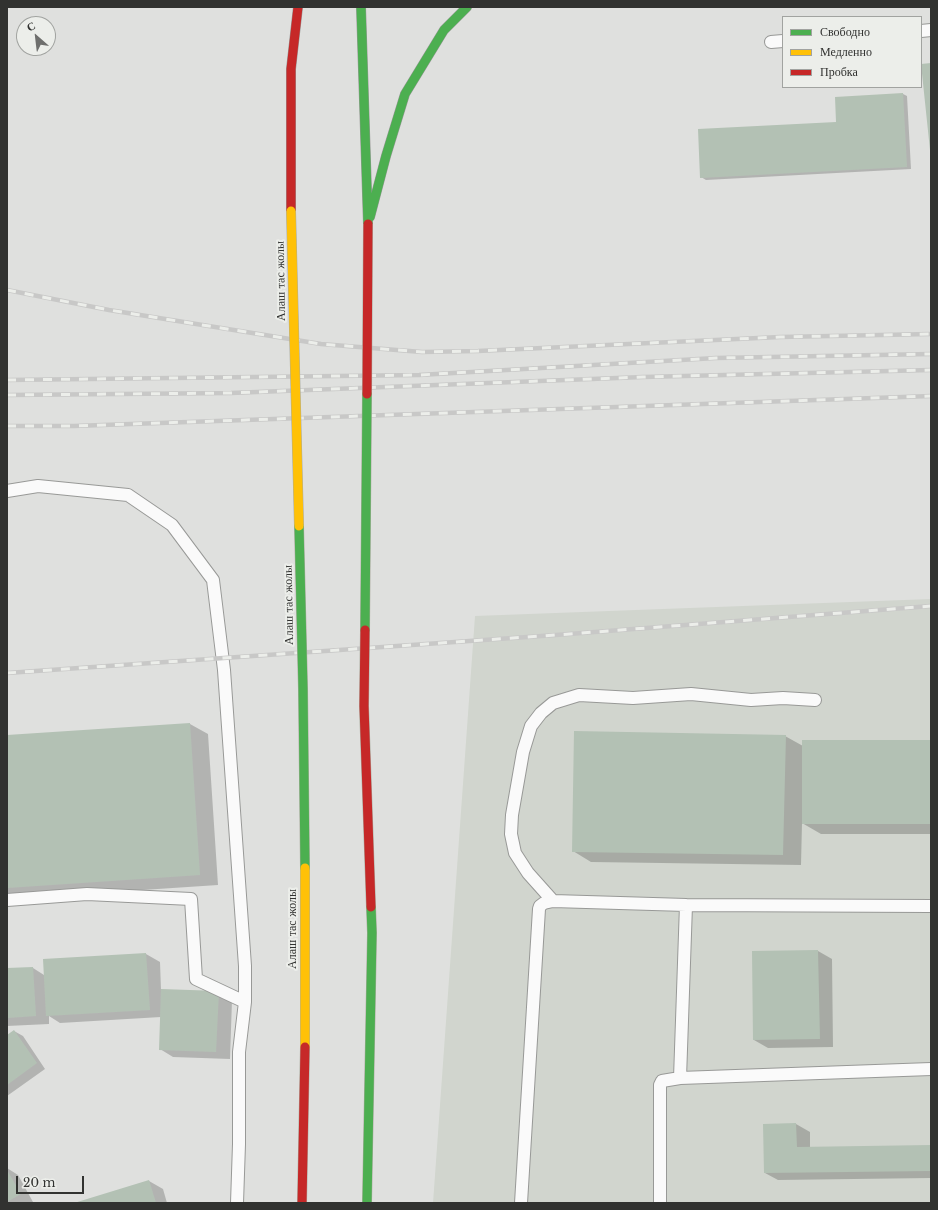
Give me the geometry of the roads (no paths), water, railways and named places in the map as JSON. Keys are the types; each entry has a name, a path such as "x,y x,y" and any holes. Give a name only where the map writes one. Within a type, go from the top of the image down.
{"main road":[{"name":"Алаш тас жолы","path":"298,7 292,69 291,211 304,705 306,1020 302,1203"},
{"path":"361,7 368,224 364,706 372,933 367,1203"},
{"path":"368,224 386,156 405,94 444,30 467,7"}],"lane":[{"path":"7,491 38,486 128,495 172,525 213,580 224,670 245,966 245,1002 239,1052 239,1144 237,1203"},
{"path":"553,901 528,873 516,853 511,834 512,815 523,752 531,726 540,713 553,703 579,695 633,698 692,694 751,700 782,698 816,700"},
{"path":"7,900 87,894 191,899 196,979 245,1002"},
{"path":"521,1203 539,909 544,903 553,901 686,905 931,906"},
{"path":"680,1078 686,905"},
{"path":"660,1203 660,1085 662,1081 680,1078 931,1068"}],"railway":[{"path":"7,290 109,310 321,344 422,352 478,351 780,337 931,334"},
{"path":"7,380 419,375 716,358 931,354"},
{"path":"7,395 231,393 643,377 931,370"},
{"path":"7,426 74,426 931,396"},
{"path":"7,673 556,635 931,606"}]}
